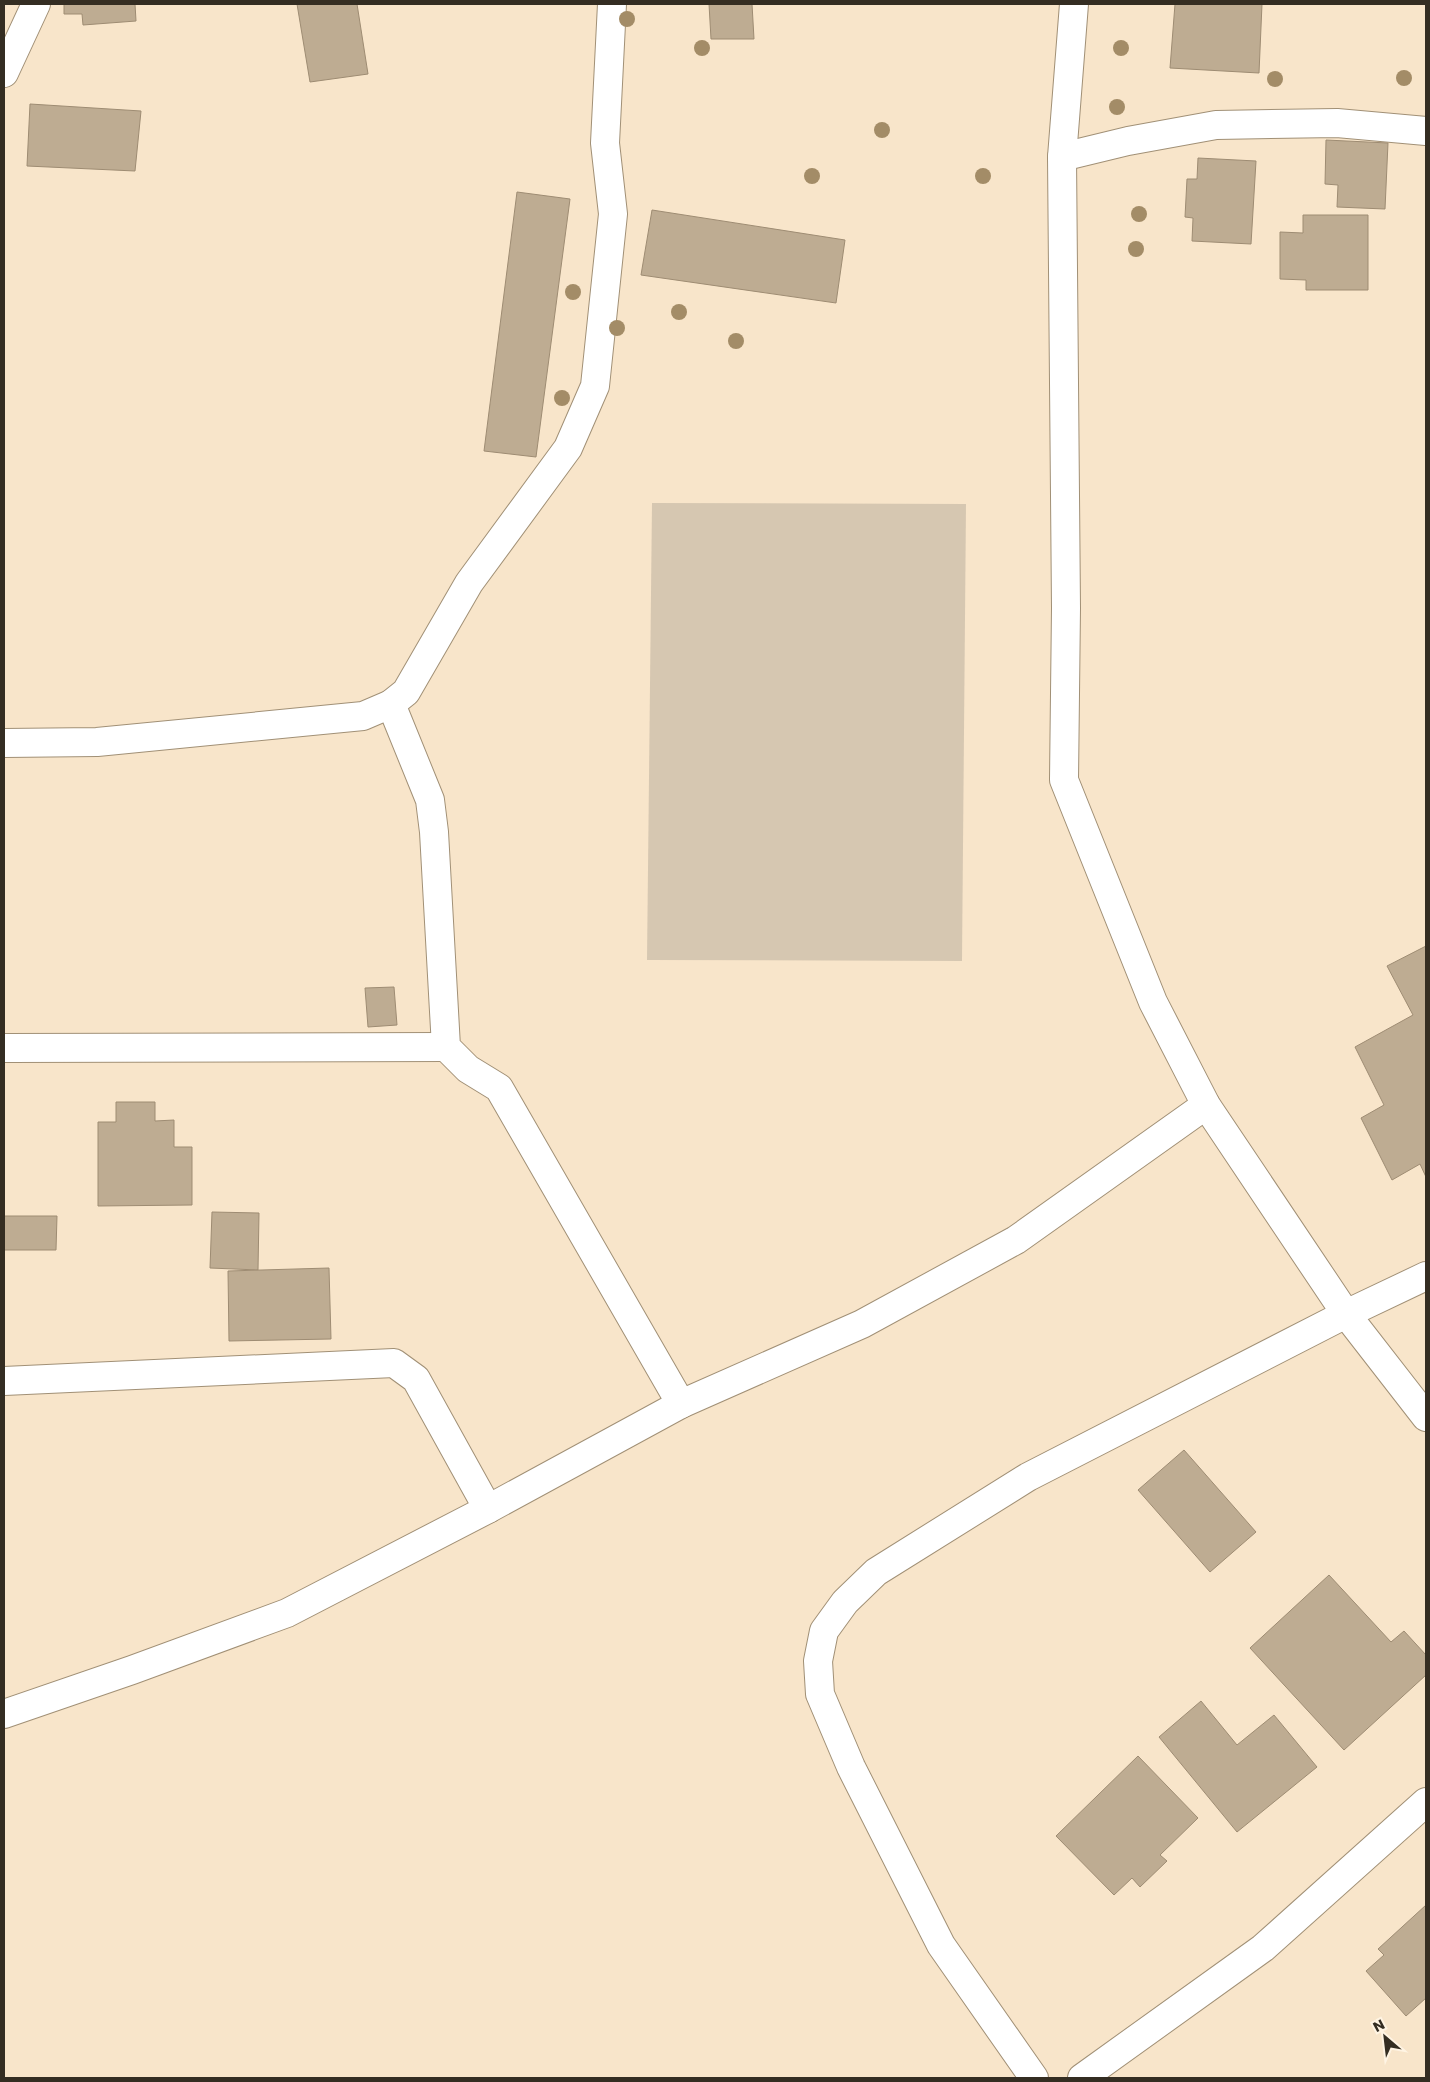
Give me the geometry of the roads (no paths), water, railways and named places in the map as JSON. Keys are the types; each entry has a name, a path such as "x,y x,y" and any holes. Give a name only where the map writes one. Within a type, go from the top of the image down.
{"street":[{"path":"4,73 36,4"},
{"path":"4,743 98,742 362,716 391,704 406,692 468,583 568,448 594,386 613,214 605,143 612,4"},
{"path":"1074,4 1062,157 1066,608 1064,780 1153,1002 1206,1105 1346,1314 1426,1417"},
{"path":"1062,157 1128,141 1216,125 1337,123 1426,131"},
{"path":"391,704 430,800 435,842 446,1047 468,1069 499,1088 682,1404"},
{"path":"4,1048 446,1047"},
{"path":"4,1714 132,1670 287,1613 682,1404 862,1324 1016,1240 1206,1105"},
{"path":"1034,2078 941,1944 851,1767 820,1694 818,1661 824,1631 845,1602 876,1572 1028,1477 1346,1314 1426,1276"},
{"path":"4,1381 394,1363 416,1379 488,1508"},
{"path":"1082,2078 1263,1948 1426,1802"}]}
